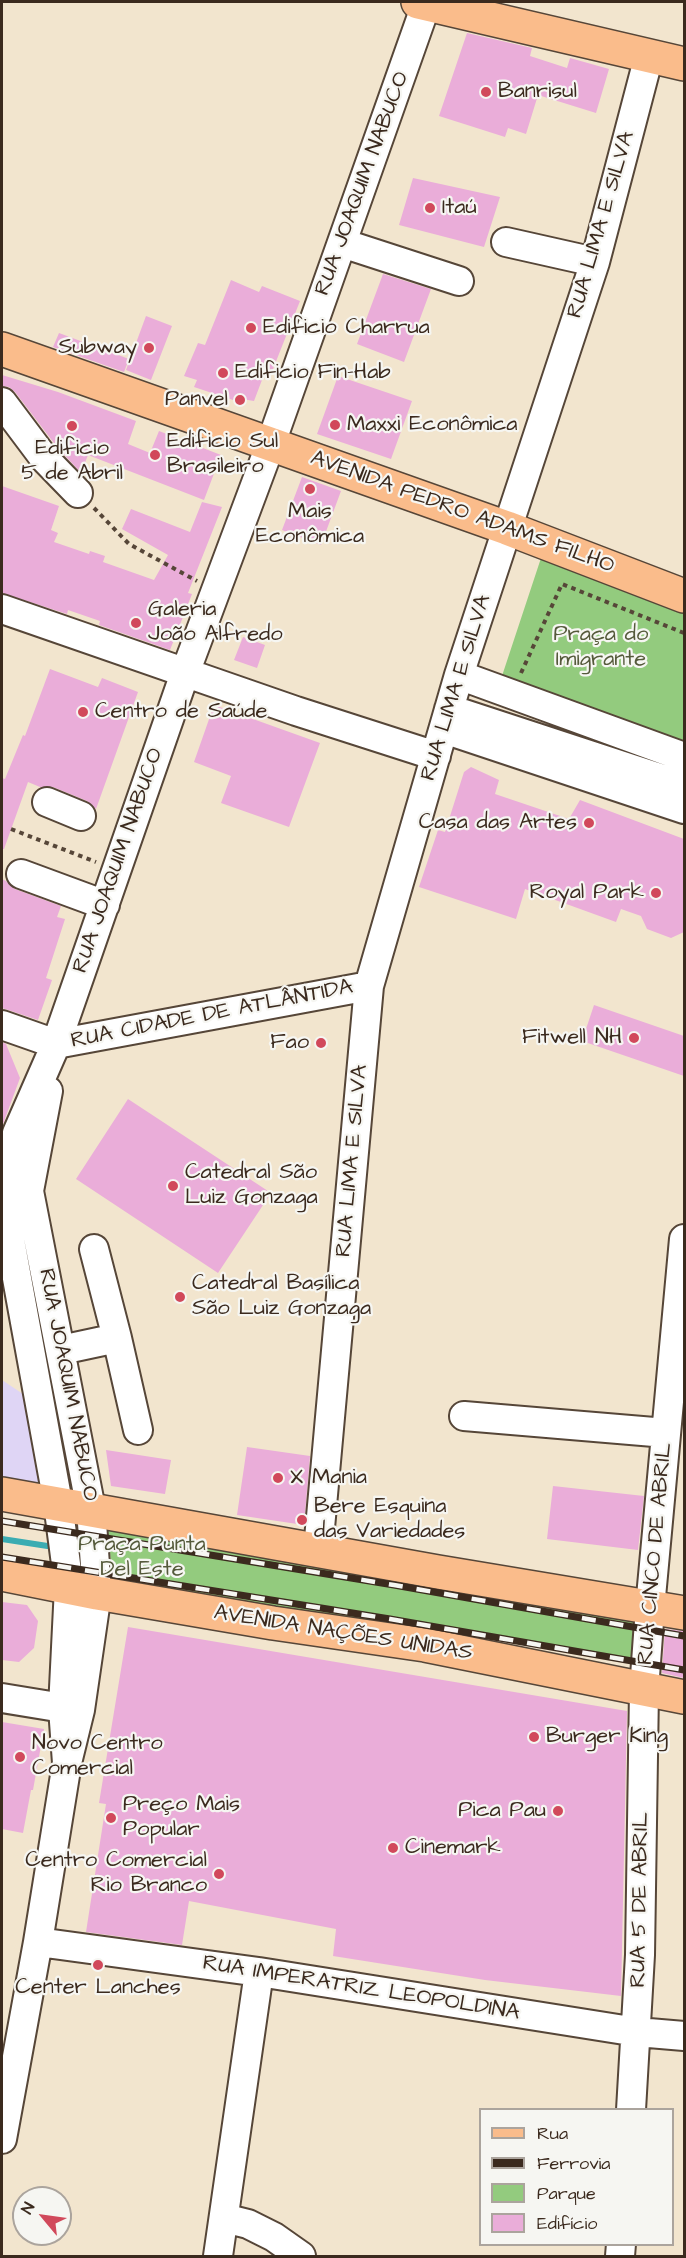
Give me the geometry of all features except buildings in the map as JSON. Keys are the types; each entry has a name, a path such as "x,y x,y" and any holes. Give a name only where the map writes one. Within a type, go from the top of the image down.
{"main road":[{"path":"424,2 684,64"},
{"name":"AVENIDA PEDRO ADAMS FILHO","path":"2,349 507,528 684,596"},
{"path":"2,1494 684,1613"},
{"name":"AVENIDA NAÇÕES UNIDAS","path":"2,1574 273,1623 425,1645 684,1697"}],"street":[{"name":"RUA JOAQUIM NABUCO","path":"2,2139 38,1942 67,1763 80,1710 83,1590 58,1503 2,1196 16,1133 56,1044 185,673 271,443 342,243 424,2"},
{"name":"RUA LIMA E SILVA","path":"318,1550 369,986 459,675 595,262 649,56"},
{"path":"506,242 595,262"},
{"path":"342,243 459,280"},
{"path":"2,402 44,458 78,493"},
{"path":"2,609 185,673 436,756"},
{"path":"459,675 684,758"},
{"path":"446,719 684,786"},
{"path":"446,719 684,809"},
{"path":"47,802 81,816"},
{"path":"21,874 105,904"},
{"name":"RUA CIDADE DE ATLÂNTIDA","path":"56,1044 369,986"},
{"path":"2,1025 56,1044"},
{"name":"RUA JOAQUIM NABUCO","path":"56,1044 29,1191 92,1509 83,1590 63,1708 67,1763"},
{"name":"RUA CINCO DE ABRIL","path":"645,1690 666,1433 681,1310 684,1239"},
{"path":"94,1249 138,1430"},
{"path":"61,1350 117,1338"},
{"path":"464,1416 666,1433"},
{"name":"RUA 5 DE ABRIL","path":"631,2108 641,1943 645,1690"},
{"path":"2,1698 63,1708"},
{"name":"RUA IMPERATRIZ LEOPOLDINA","path":"38,1942 259,1972 637,2032 684,2036"},
{"path":"218,2256 259,1972"},
{"path":"224,2218 274,2237 301,2256"}],"path":[{"path":"78,493 129,544 195,580 217,587"},
{"path":"517,681 562,584 684,633"},
{"path":"11,829 116,870"}],"shaded area":[{"path":"2,1380 41,1406 57,1497 2,1494"}],"green space":[{"name":"Praça do Imigrante","path":"542,555 684,608 684,748 500,682"},
{"name":"Praça Punta Del Este","path":"107,1521 647,1620 646,1660 113,1584"}],"waterway":[{"path":"2,1539 54,1547"}],"railway":[{"path":"2,1521 394,1585 684,1636"},
{"path":"2,1557 390,1619 684,1670"}],"place":[{"name":"Banrisul","path":"486,92"},
{"name":"Itaú","path":"430,208"},
{"name":"Edificio Charrua","path":"251,328"},
{"name":"Subway","path":"149,348"},
{"name":"Edificio Fin-Hab","path":"223,373"},
{"name":"Panvel","path":"240,400"},
{"name":"Maxxi Econômica","path":"335,425"},
{"name":"Edificio 5 de Abril","path":"72,426"},
{"name":"Edificio Sul Brasileiro","path":"155,455"},
{"name":"Mais Econômica","path":"310,489"},
{"name":"Galeria João Alfredo","path":"136,623"},
{"name":"Centro de Saúde","path":"83,712"},
{"name":"Casa das Artes","path":"589,823"},
{"name":"Royal Park","path":"656,893"},
{"name":"Fitwell NH","path":"634,1038"},
{"name":"Fao","path":"321,1043"},
{"name":"Catedral São Luiz Gonzaga","path":"173,1186"},
{"name":"Catedral Basílica São Luiz Gonzaga","path":"180,1297"},
{"name":"X Mania","path":"278,1478"},
{"name":"Bere Esquina das Variedades","path":"302,1520"},
{"name":"Burger King","path":"534,1737"},
{"name":"Novo Centro Comercial","path":"20,1757"},
{"name":"Pica Pau","path":"558,1811"},
{"name":"Preço Mais Popular","path":"111,1818"},
{"name":"Cinemark","path":"393,1848"},
{"name":"Centro Comercial Rio Branco","path":"219,1874"},
{"name":"Center Lanches","path":"98,1965"}]}
